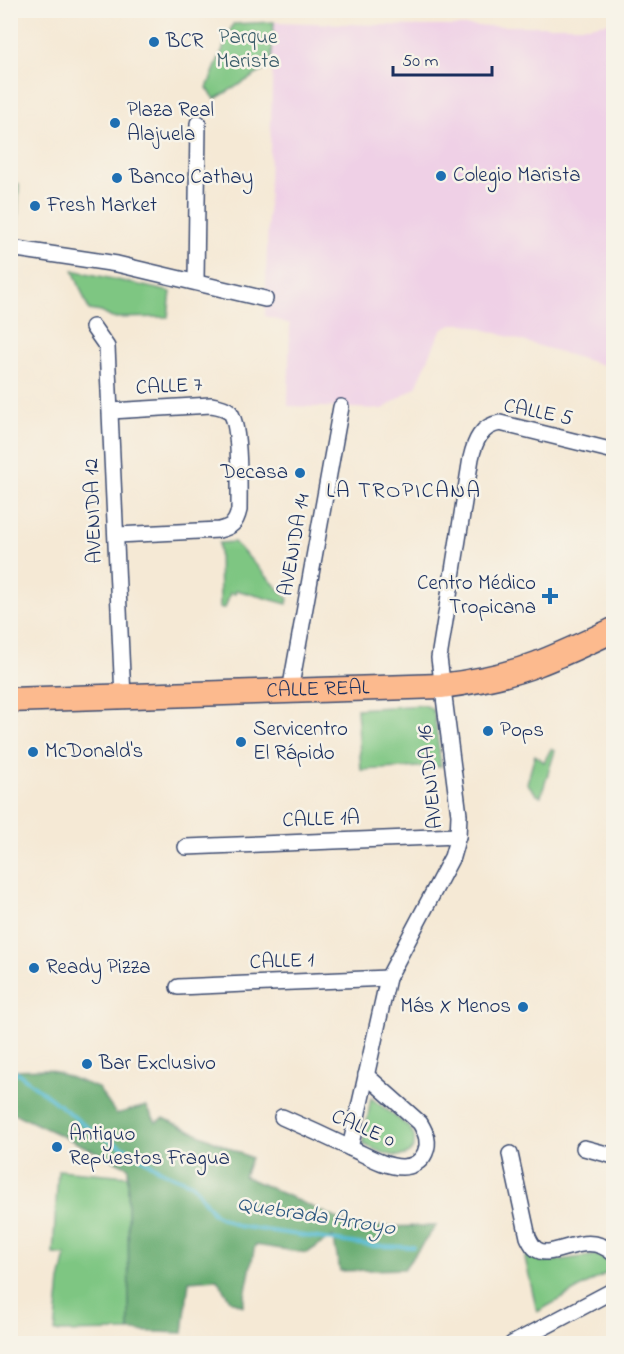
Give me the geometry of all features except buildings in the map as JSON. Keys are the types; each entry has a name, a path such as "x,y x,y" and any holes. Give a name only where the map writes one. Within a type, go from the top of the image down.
{"main road":[{"name":"CALLE REAL","path":"10,700 441,686 473,682 519,670 614,630"}],"street":[{"path":"196,281 198,123"},
{"path":"10,248 117,264 265,299"},
{"name":"AVENIDA 12","path":"93,327 106,347 111,411 123,697"},
{"name":"CALLE 7","path":"111,411 221,406 229,411 236,424 239,510 236,522 229,528 219,530 117,536"},
{"name":"AVENIDA 14","path":"290,691 341,407"},
{"name":"CALLE 5","path":"489,425 505,424 614,451"},
{"name":"AVENIDA 16","path":"350,1148 388,978 452,858 458,836 459,815 439,658 471,458 479,435 489,425"},
{"name":"CALLE 1A","path":"186,847 458,836"},
{"name":"CALLE 1","path":"178,987 240,978 388,978"},
{"name":"CALLE 0","path":"282,1117 380,1161 402,1167 413,1165 426,1152 428,1142 426,1133 420,1123 366,1075"},
{"path":"584,1148 614,1156"},
{"path":"510,1154 528,1237 534,1248 542,1252 589,1243 599,1244 614,1254"},
{"path":"512,1344 614,1290"}],"shaded area":[{"name":"Colegio Marista","path":"274,22 414,26 589,26 613,22 613,368 466,324 454,324 441,330 416,387 383,409 288,406 290,324 265,316"}],"green space":[{"name":"Parque Marista","path":"274,22 271,66 215,99 207,88 233,24"},
{"path":"10,176 13,176 13,183 19,184 17,240 11,239"},
{"path":"73,270 171,292 168,317 112,318 101,312 89,310"},
{"path":"234,542 288,599 287,604 236,590 235,594 230,593 225,608 220,608 219,543"},
{"path":"424,705 431,708 434,713 441,766 361,770 357,709"},
{"path":"551,749 555,751 541,796 537,795 527,783 535,755 544,762"},
{"path":"48,1069 98,1088 116,1114 146,1106 156,1122 164,1118 251,1158 244,1176 356,1227 436,1226 404,1269 340,1271 333,1236 307,1253 255,1245 243,1306 230,1300 217,1279 189,1281 183,1333 129,1331 128,1167 11,1112 11,1070"},
{"path":"371,1098 409,1127 415,1140 410,1152 405,1155 391,1155 363,1144"},
{"path":"58,1170 128,1176 129,1331 55,1332 60,1281 66,1255 53,1254"},
{"path":"530,1254 539,1261 547,1262 596,1255 603,1258 612,1270 537,1312 525,1258"}],"waterway":[{"name":"Quebrada Arroyo","path":"14,1070 95,1133 127,1149 163,1172 192,1184 214,1214 238,1226 372,1246 413,1247"}],"place":[{"name":"BCR","path":"154,42"},
{"name":"Plaza Real Alajuela","path":"115,123"},
{"name":"Colegio Marista","path":"441,176"},
{"name":"Banco Cathay","path":"117,178"},
{"name":"Fresh Market","path":"35,206"},
{"name":"Decasa","path":"300,473"},
{"name":"Centro Médico Tropicana","path":"550,596"},
{"name":"Pops","path":"488,731"},
{"name":"Servicentro El Rápido","path":"241,742"},
{"name":"McDonald's","path":"33,752"},
{"name":"Ready Pizza","path":"34,968"},
{"name":"Más X Menos","path":"523,1007"},
{"name":"Bar Exclusivo","path":"87,1064"},
{"name":"Antiguo Repuestos Fragua","path":"57,1147"}],"district":[{"name":"LA TROPICANA","path":"404,492"}]}
